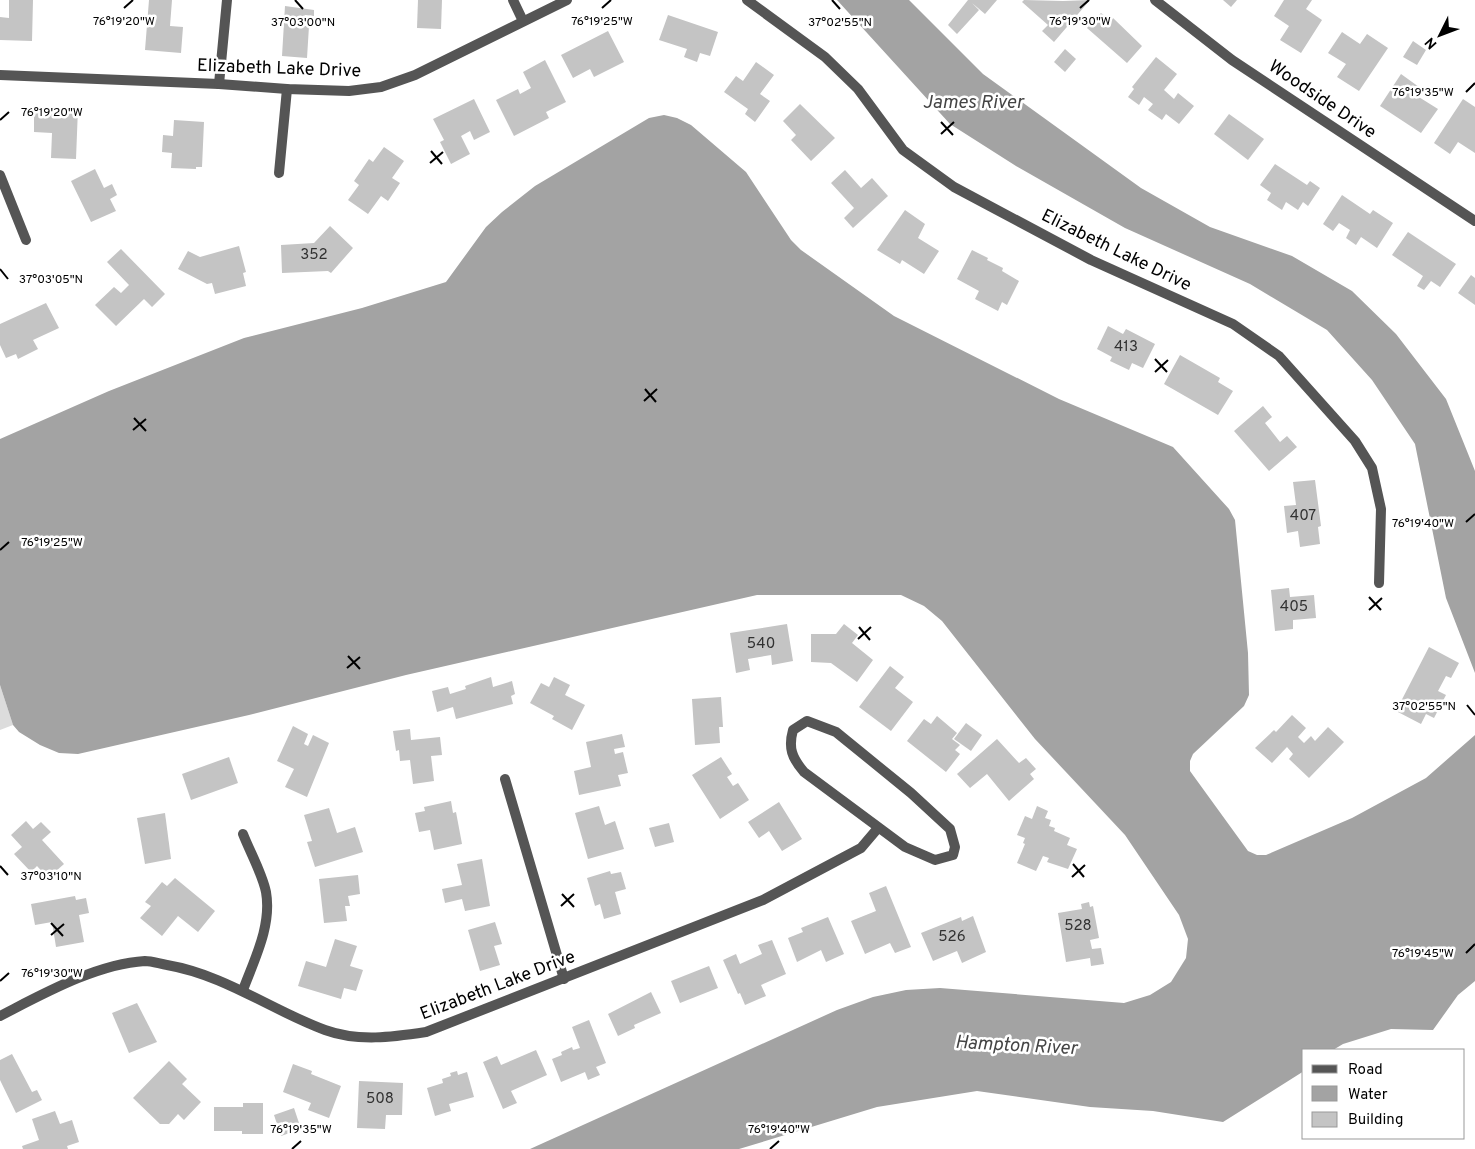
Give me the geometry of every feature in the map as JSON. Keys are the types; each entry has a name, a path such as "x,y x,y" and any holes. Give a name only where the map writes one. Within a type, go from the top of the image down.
{"street":[{"path":"219,84 227,0"},
{"path":"513,0 523,21"},
{"name":"Elizabeth Lake Drive","path":"0,75 219,84 287,89 349,90 380,87 415,74 567,0"},
{"name":"Elizabeth Lake Drive","path":"747,0 825,57 858,89 903,150 954,187 1091,260 1233,324 1279,356 1355,440 1372,468 1381,509 1379,583"},
{"name":"Woodside Drive","path":"1156,0 1232,60 1475,222"},
{"path":"279,173 287,89"},
{"path":"0,176 26,240"},
{"path":"807,721 836,732 911,793 950,830 955,847 953,855 935,860 923,856 905,847 878,828 804,772 793,760 790,743 793,730 807,721"},
{"path":"504,779 564,979"},
{"name":"Elizabeth Lake Drive","path":"0,1016 53,989 107,969 146,961 188,968 243,990 325,1030 358,1037 392,1037 426,1032 763,900 861,848 878,828"},
{"path":"243,834 266,891 267,916 262,938 243,990"}],"shaded area":[{"path":"0,685 13,725 0,730"}],"water":[{"name":"James River","path":"837,0 909,0 983,74 1141,188 1210,227 1292,256 1352,291 1396,334 1446,399 1475,471 1475,673 1446,598 1415,444 1372,380 1327,330 1250,284 1125,228 1016,166 950,124"},
{"name":"Hampton River","path":"664,115 677,118 691,125 746,172 791,240 801,250 894,316 1059,399 1173,447 1229,509 1235,520 1248,653 1249,695 1244,706 1193,754 1190,761 1190,771 1248,851 1257,855 1266,855 1352,818 1426,778 1475,735 1475,981 1458,995 1433,1030 1391,1029 1343,1044 1335,1049 1302,1049 1302,1072 1223,1122 1153,1111 1090,1107 977,1091 877,1107 739,1149 530,1149 837,1010 873,997 906,990 940,988 1124,1003 1150,995 1171,982 1186,958 1188,939 1179,915 1125,835 1035,739 942,621 924,606 901,595 757,595 406,675 249,715 78,754 59,753 40,745 19,732 13,725 0,685 0,439 109,391 244,338 362,308 446,282 486,227 502,212 535,186 649,118"}],"building":[{"path":"9,0 33,0 32,41 0,40 0,17 9,18"},
{"path":"149,0 172,0 170,26 183,27 181,53 145,50"},
{"path":"418,0 442,0 441,29 417,28"},
{"path":"968,0 997,0 985,14 972,3 979,10 957,34 948,25"},
{"path":"1024,0 1090,0 1054,42 1042,31 1048,25 1022,2"},
{"path":"1223,0 1237,0 1231,7"},
{"path":"1284,0 1312,0 1306,9 1322,20 1301,53 1280,40 1289,26 1274,16"},
{"path":"285,6 314,10 314,16 305,15 304,26 309,26 307,58 282,56"},
{"path":"1101,13 1111,21 1113,18 1142,46 1127,63 1087,28"},
{"path":"668,15 718,32 710,56 700,53 697,62 684,57 687,49 659,40"},
{"path":"608,31 624,62 594,77 590,69 573,78 561,55"},
{"path":"1342,32 1360,44 1367,34 1388,48 1359,91 1337,77 1346,64 1328,53"},
{"path":"1413,41 1426,50 1417,65 1403,57"},
{"path":"1065,49 1076,59 1065,72 1054,62"},
{"path":"1156,57 1177,74 1164,90 1174,99 1178,93 1194,106 1179,124 1166,114 1162,120 1148,110 1153,104 1144,97 1139,105 1128,97 1134,89 1132,87"},
{"path":"545,60 566,102 546,112 549,118 514,136 496,100 518,89 520,94 531,88 523,72"},
{"path":"756,62 774,75 760,94 770,101 755,122 745,114 748,109 724,92 736,76 743,81"},
{"path":"1401,74 1419,87 1414,94 1438,109 1421,133 1380,106"},
{"path":"474,99 490,132 474,140 470,131 461,136 470,154 451,164 440,142 444,140 433,119"},
{"path":"1463,99 1475,107 1475,153 1458,142 1450,154 1434,143"},
{"path":"800,104 835,138 811,161 791,140 796,135 783,121"},
{"path":"34,107 78,108 76,159 51,158 52,133 34,132"},
{"path":"1229,114 1264,139 1248,160 1214,134"},
{"path":"174,120 204,122 202,167 196,167 196,169 171,168 172,153 162,152 163,135 173,136"},
{"path":"384,147 404,161 392,178 400,183 388,201 381,196 368,214 348,200 359,185 354,181 369,159 373,162"},
{"path":"1275,164 1307,185 1310,181 1320,188 1308,206 1303,202 1298,210 1286,202 1282,210 1267,200 1271,193 1260,185"},
{"path":"95,169 104,188 112,184 117,195 110,199 116,211 91,222 71,181"},
{"path":"845,170 861,188 872,178 888,196 853,228 844,218 854,208 831,183"},
{"path":"1342,195 1370,214 1373,210 1393,223 1377,248 1361,237 1356,245 1346,238 1350,230 1339,223 1333,231 1323,224"},
{"path":"905,210 925,224 918,238 939,251 924,274 902,260 900,264 877,250"},
{"path":"330,226 353,248 331,273 328,271 282,273 281,245 314,243"},
{"path":"1408,232 1456,264 1440,287 1431,281 1424,290 1417,286 1423,276 1392,255"},
{"path":"239,246 246,272 243,273 246,286 215,294 212,283 207,284 178,269 188,251 200,257"},
{"path":"121,249 165,294 152,307 144,299 116,326 95,305 114,287 121,293 129,285 107,262"},
{"path":"972,250 988,258 987,260 1003,268 1002,271 1019,281 1007,305 1002,302 998,311 975,299 979,291 957,279"},
{"path":"1471,275 1475,278 1475,305 1458,293"},
{"path":"46,303 59,328 33,340 38,349 18,359 16,354 6,358 0,345 0,324"},
{"path":"1108,326 1123,334 1126,329 1155,344 1143,368 1132,363 1129,370 1110,361 1112,357 1097,349"},
{"path":"1180,355 1220,378 1218,382 1233,391 1218,415 1164,384"},
{"path":"1263,406 1272,417 1265,423 1280,442 1287,436 1297,447 1269,471 1234,431"},
{"path":"1315,480 1321,526 1318,527 1320,544 1300,547 1298,531 1287,533 1284,506 1296,505 1293,482"},
{"path":"1289,588 1290,597 1314,595 1316,618 1293,620 1293,629 1275,631 1271,590"},
{"path":"787,624 793,661 772,665 771,655 748,659 750,670 736,673 730,633"},
{"path":"844,624 858,635 852,643 873,660 857,682 831,663 811,662 811,634 836,634"},
{"path":"1429,647 1459,663 1451,678 1446,676 1438,691 1446,695 1434,718 1426,714 1421,724 1396,711"},
{"path":"890,666 904,677 895,688 913,702 891,731 859,707"},
{"path":"491,677 493,687 512,681 515,694 511,696 513,704 456,719 453,707 437,712 432,691 448,687 450,694 466,689 465,686"},
{"path":"554,677 570,685 565,695 585,705 572,730 552,719 554,716 530,703 541,683 549,687"},
{"path":"721,697 723,727 719,727 720,743 695,745 692,699"},
{"path":"1292,715 1306,728 1298,737 1304,743 1311,736 1315,741 1328,727 1344,742 1309,778 1289,759 1293,754 1287,747 1272,763 1255,748 1274,730 1276,732"},
{"path":"937,716 957,733 952,739 960,745 955,750 960,754 946,772 907,741 924,719 931,724"},
{"path":"966,723 982,735 971,751 954,739"},
{"path":"293,726 308,734 304,744 308,746 313,735 329,743 307,797 285,787 294,769 277,761"},
{"path":"410,729 411,740 440,737 442,755 431,756 434,781 413,784 410,760 400,761 399,750 396,751 393,731"},
{"path":"622,734 625,747 614,749 615,754 623,752 628,773 618,775 621,786 579,795 574,771 591,767 586,742"},
{"path":"997,739 1019,763 1026,758 1036,769 1030,774 1034,779 1009,801 987,774 970,788 957,774"},
{"path":"229,757 238,783 191,800 182,774"},
{"path":"721,757 732,774 727,777 733,786 738,783 749,800 720,819 692,775"},
{"path":"451,801 453,813 456,812 462,844 434,850 430,830 419,832 415,813 425,811 424,807"},
{"path":"779,802 802,839 782,851 769,831 759,838 748,822"},
{"path":"599,806 605,825 615,821 624,849 588,859 575,813"},
{"path":"1037,806 1048,811 1045,818 1051,820 1049,826 1055,828 1054,831 1070,838 1067,845 1077,849 1068,869 1047,862 1049,858 1043,856 1036,871 1017,863 1025,844 1023,843 1025,838 1017,835 1025,816 1032,819"},
{"path":"329,808 337,833 355,827 363,852 315,867 307,842 312,841 304,815"},
{"path":"165,813 171,859 145,864 137,818"},
{"path":"26,821 33,829 41,822 51,832 42,840 64,864 48,878 37,866 31,872 14,854 22,847 11,835"},
{"path":"669,823 674,842 655,847 649,828"},
{"path":"482,859 490,906 465,911 462,899 445,903 442,889 462,885 457,864"},
{"path":"610,871 611,874 621,872 626,889 615,892 621,914 604,919 600,904 595,906 587,878"},
{"path":"358,875 360,894 348,896 350,906 345,906 347,921 324,923 319,879"},
{"path":"175,878 215,911 198,932 178,916 162,936 140,918 151,906 145,902 162,882 167,886"},
{"path":"886,886 911,947 895,953 890,943 865,954 851,921 876,911 869,893"},
{"path":"75,896 76,900 86,898 89,913 79,915 84,942 56,947 52,922 35,925 31,904"},
{"path":"1089,902 1090,907 1093,906 1099,938 1090,940 1092,949 1101,948 1104,964 1091,966 1090,958 1066,962 1058,913 1082,909 1081,904"},
{"path":"973,916 986,952 962,963 957,951 933,961 921,933 961,917 962,921"},
{"path":"828,917 844,954 826,962 821,950 797,962 788,938 803,932 801,928"},
{"path":"495,922 502,944 494,946 500,965 480,971 468,930"},
{"path":"335,939 357,946 350,966 363,970 356,991 344,988 341,999 298,986 306,961 326,967"},
{"path":"772,940 786,974 761,985 766,996 745,1005 723,960 736,954 740,964 762,954 758,945"},
{"path":"709,966 718,988 680,1003 671,981"},
{"path":"651,992 661,1013 634,1025 635,1028 618,1036 608,1014"},
{"path":"137,1003 157,1042 129,1053 112,1013"},
{"path":"589,1020 606,1063 596,1067 600,1075 588,1080 585,1072 561,1082 552,1059 562,1055 561,1052 572,1047 573,1050 580,1048 572,1027"},
{"path":"536,1050 547,1075 511,1091 517,1103 503,1109 483,1062 497,1056 501,1065"},
{"path":"12,1054 32,1092 37,1090 42,1100 16,1113 0,1080 0,1060"},
{"path":"169,1061 187,1079 182,1084 201,1102 184,1120 178,1114 169,1124 160,1124 133,1098"},
{"path":"293,1064 312,1071 311,1074 341,1086 329,1118 308,1110 311,1103 283,1092"},
{"path":"457,1071 458,1075 467,1072 474,1097 449,1104 451,1111 435,1116 427,1088 443,1083 442,1079 451,1076 450,1073"},
{"path":"359,1081 403,1083 402,1115 386,1115 385,1129 357,1128"},
{"path":"243,1103 263,1103 263,1134 242,1134 242,1131 214,1131 214,1107 243,1107"},
{"path":"294,1108 301,1129 281,1136 274,1115"},
{"path":"55,1111 60,1124 72,1120 79,1142 67,1146 68,1149 23,1149 22,1146 39,1140 32,1119"}]}
